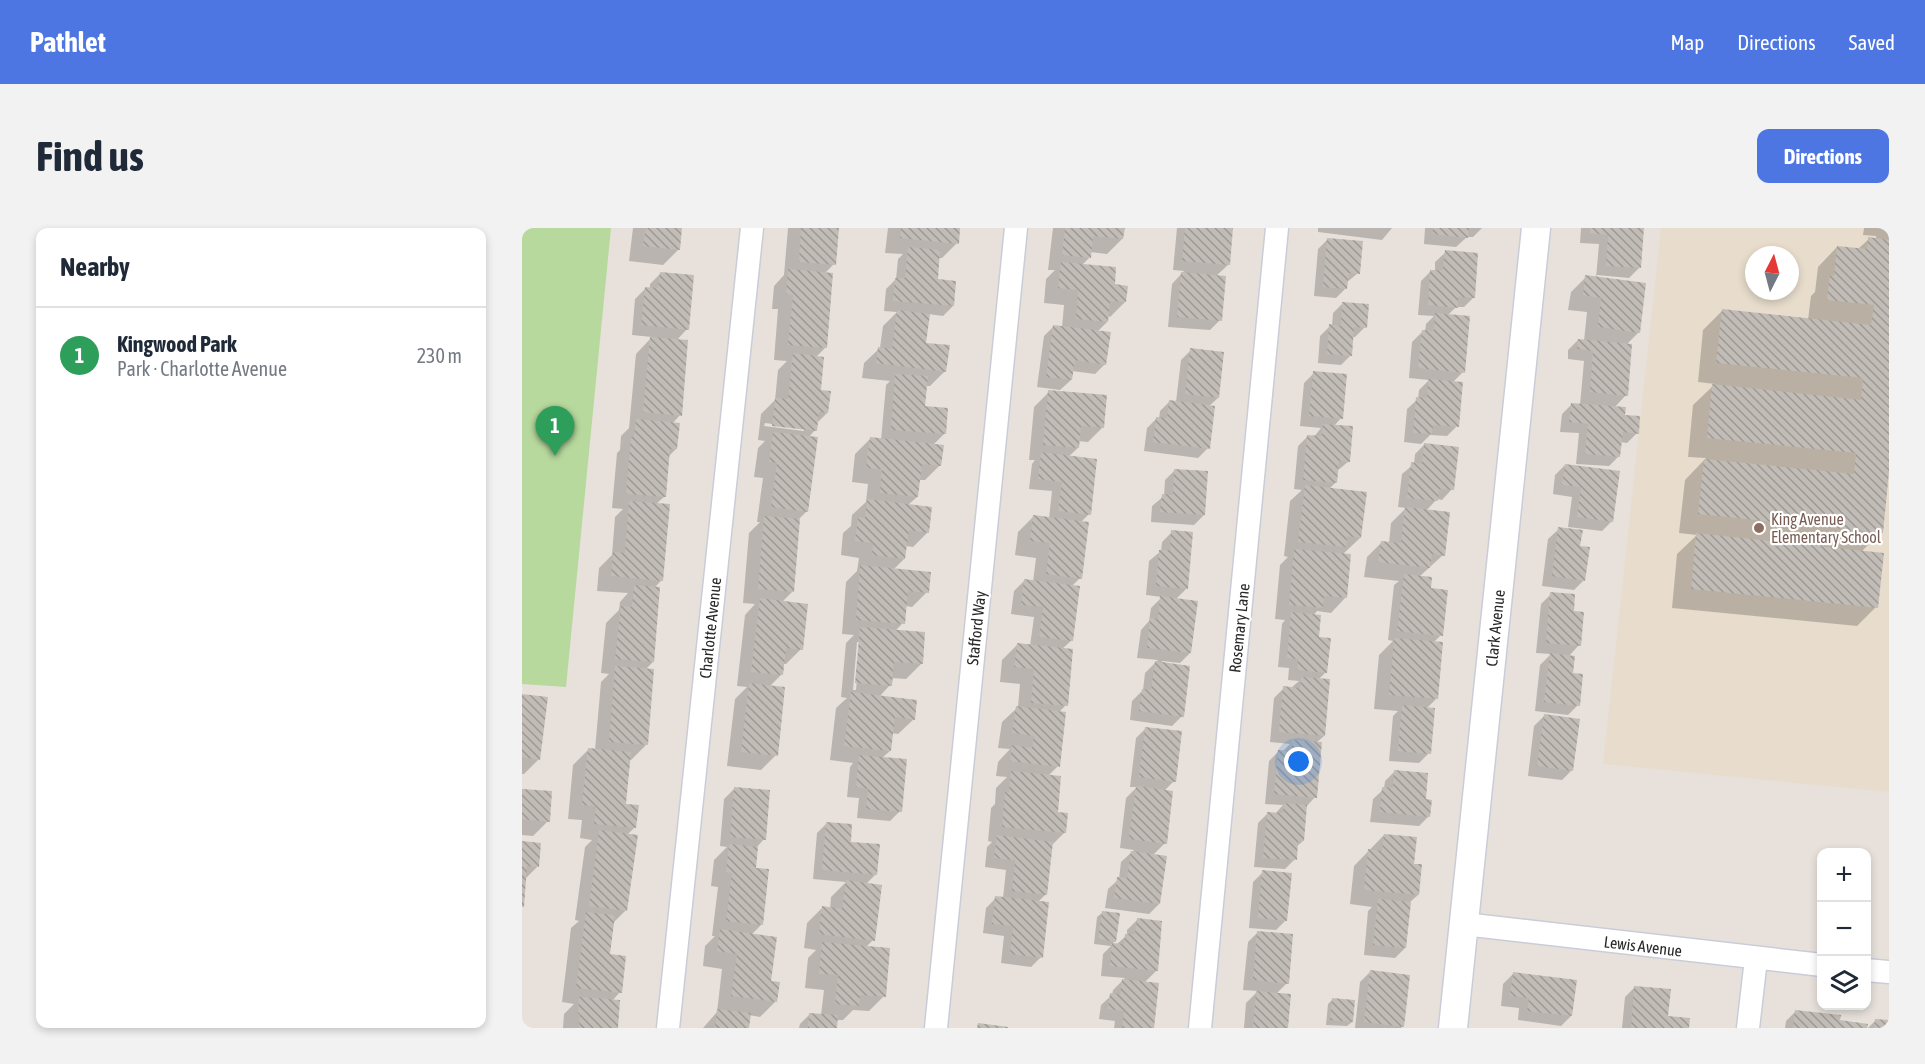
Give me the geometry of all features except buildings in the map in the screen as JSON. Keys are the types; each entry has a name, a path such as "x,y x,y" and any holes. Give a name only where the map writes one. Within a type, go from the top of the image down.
{"street":[{"name":"Charlotte Avenue","path":"668,1028 753,228"},
{"name":"Stafford Way","path":"936,1028 1016,228"},
{"name":"Rosemary Lane","path":"1200,1028 1278,228"},
{"name":"Clark Avenue","path":"1453,1028 1536,228"},
{"name":"Lewis Avenue","path":"1464,924 1817,965"},
{"path":"1748,1028 1755,959"},
{"path":"1871,970 1889,972"}],"shaded area":[{"name":"King Avenue Elementary School","path":"1661,228 1889,228 1889,792 1603,764"}],"green space":[{"path":"522,228 611,228 566,687 522,684"}],"place":[{"name":"Kingwood Park","path":"555,456"},
{"name":"King Avenue Elementary School","path":"1759,528"}]}
